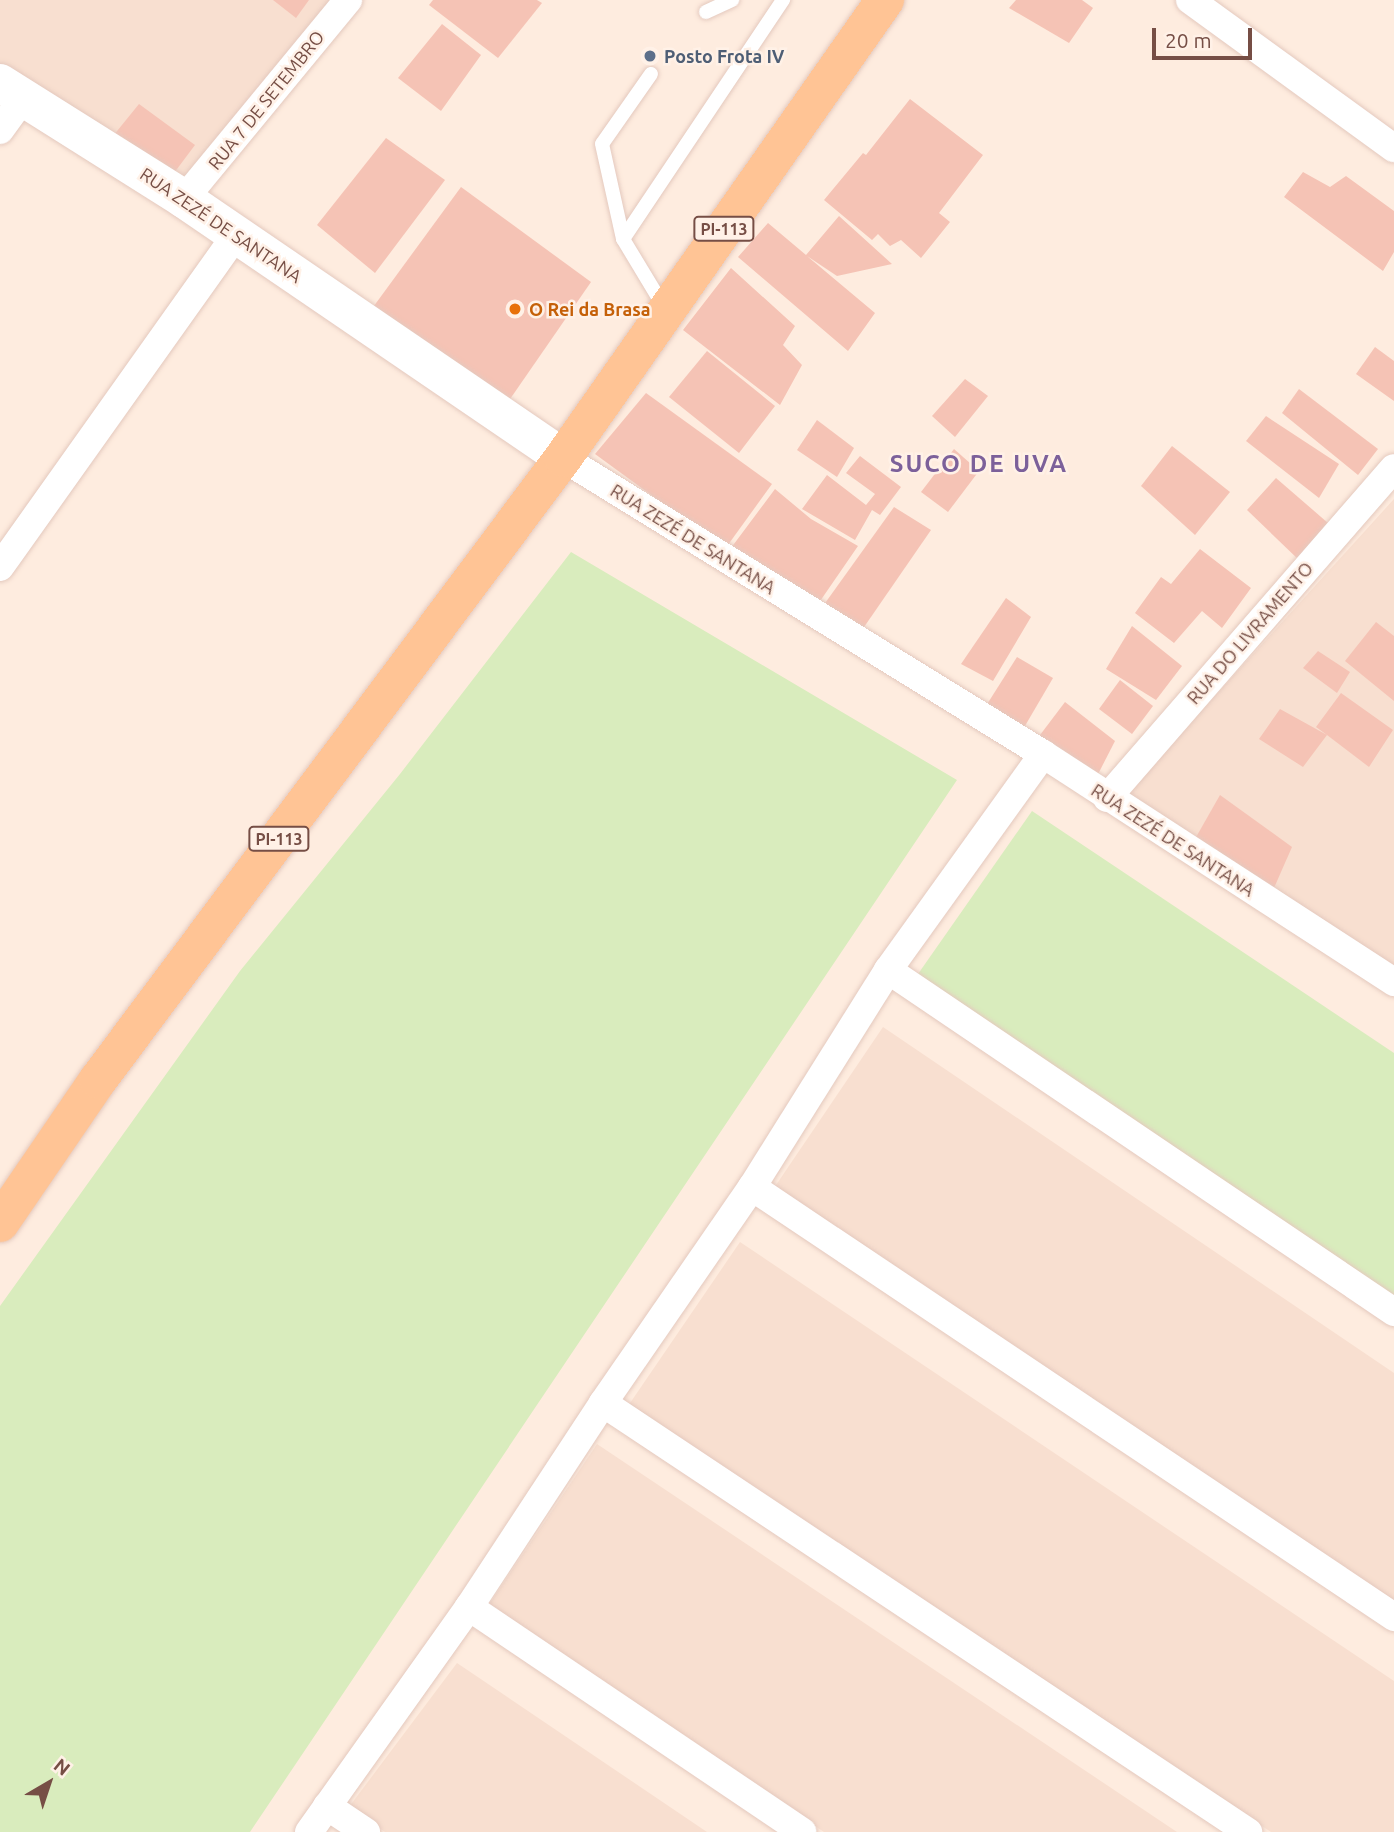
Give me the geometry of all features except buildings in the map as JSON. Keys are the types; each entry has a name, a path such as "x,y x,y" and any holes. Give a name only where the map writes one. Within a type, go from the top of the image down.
{"main road":[{"name":"PI-113","path":"0,1223 107,1069 563,458 885,0"},
{"name":"RUA ZEZÉ DE SANTANA","path":"12,91 184,199 563,458"}],"street":[{"name":"RUA 7 DE SETEMBRO","path":"184,199 348,0"},
{"path":"1190,0 1394,148"},
{"path":"0,130 12,91"},
{"path":"0,567 236,235"},
{"name":"RUA ZEZÉ DE SANTANA","path":"563,458 1043,754 1394,982"},
{"name":"RUA DO LIVRAMENTO","path":"1107,798 1394,468"},
{"path":"309,1832 469,1607 603,1404 752,1187 888,970 1043,754"},
{"path":"888,970 1394,1312"},
{"path":"752,1187 1394,1617"},
{"path":"603,1404 1248,1832"},
{"path":"469,1607 802,1832"},
{"path":"327,1806 366,1832"}],"lane":[{"path":"706,12 732,0"},
{"path":"623,239 783,0"},
{"path":"651,74 603,144 623,239 666,311"}],"shaded area":[{"path":"0,0 337,0 182,188 0,71"},
{"path":"1394,499 1394,965 1124,796"},
{"path":"883,1027 1394,1373 1394,1604 774,1188"},
{"path":"740,1242 1394,1681 1394,1832 1271,1832 628,1406"},
{"path":"597,1444 1177,1832 824,1832 488,1606"},
{"path":"457,1663 707,1832 385,1832 349,1807"}],"green space":[{"path":"571,552 957,780 250,1832 0,1832 0,1306 240,971 400,774"},
{"path":"1032,811 1394,1053 1394,1296 918,974"}],"place":[{"name":"Posto Frota IV","path":"650,56"},
{"name":"O Rei da Brasa","path":"515,309"}],"district":[{"name":"SUCO DE UVA","path":"979,464"}]}
